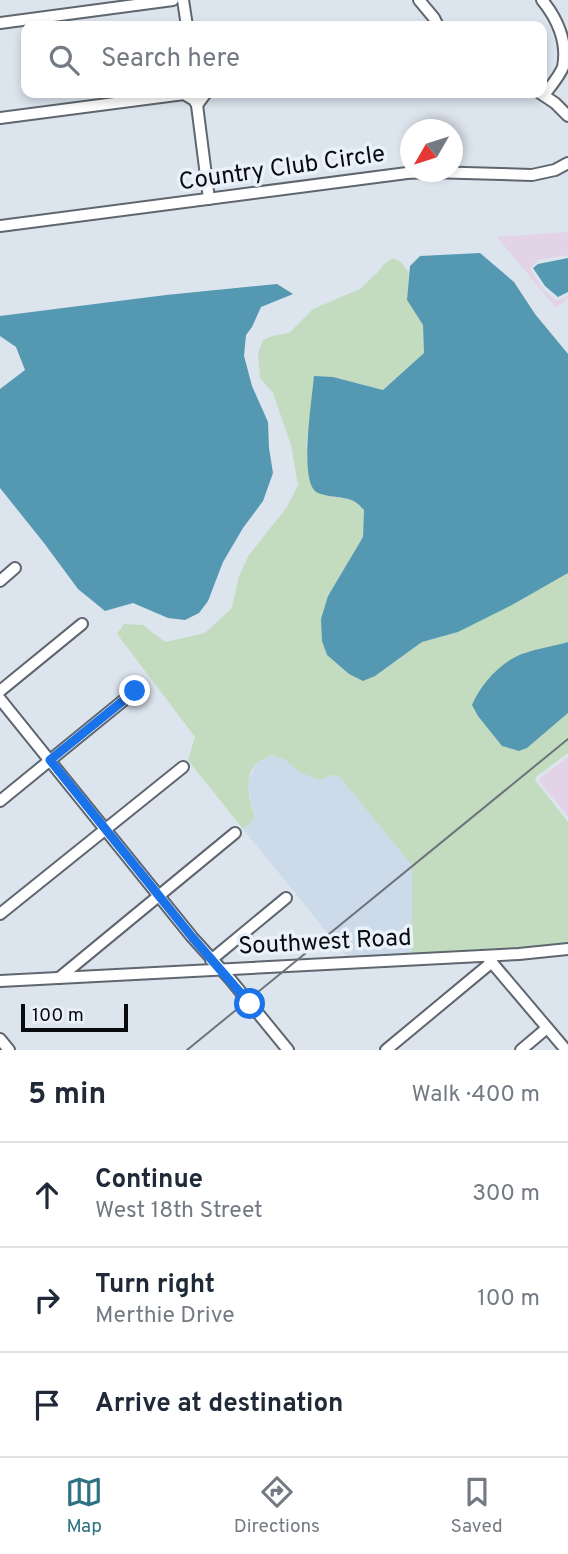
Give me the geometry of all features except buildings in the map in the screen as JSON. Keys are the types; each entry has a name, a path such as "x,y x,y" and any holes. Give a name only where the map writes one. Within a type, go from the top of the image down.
{"street":[{"path":"0,23 90,5 173,0"},
{"path":"183,0 186,21"},
{"path":"419,0 435,21"},
{"path":"542,0 561,25 565,52 564,66 547,88"},
{"path":"0,118 177,98"},
{"path":"195,98 209,200"},
{"path":"547,98 568,116"},
{"name":"Country Club Circle","path":"0,226 407,173 532,175 555,170 568,163"},
{"path":"0,580 15,568"},
{"path":"0,691 82,624"},
{"path":"0,801 135,691"},
{"path":"0,699 211,960 288,1050"},
{"path":"0,914 183,767"},
{"path":"59,978 235,834"},
{"path":"211,960 286,898"},
{"name":"Southwest Road","path":"0,981 489,959 568,949"},
{"path":"386,1050 489,959 566,1050"},
{"path":"521,1050 547,1028"},
{"path":"0,1039 9,1050"}],"shaded area":[{"path":"568,232 568,255 538,260 530,268 542,288 555,300 568,296 556,308 497,237"},
{"path":"272,755 284,759 301,773 338,775 412,865 412,956 349,959 243,829 255,818 248,782 256,764"},
{"path":"568,757 568,816 538,780"}],"green space":[{"path":"393,258 401,262 409,273 407,300 423,325 424,353 383,390 333,377 311,415 306,446 320,494 354,500 364,510 363,537 328,596 322,641 327,655 349,674 375,676 422,642 458,632 568,573 568,642 523,653 519,751 527,748 568,713 568,753 535,780 568,822 568,945 412,956 412,865 338,775 320,780 301,773 284,759 272,755 260,761 252,769 248,783 255,818 243,829 188,760 195,737 117,634 124,624 143,625 165,642 205,633 232,608 239,576 249,555 287,507 298,485 291,445 273,393 260,378 258,353 263,340 289,333 313,309 360,289"}],"water":[{"path":"480,253 514,282 535,314 568,354 568,573 458,632 422,642 375,676 363,681 349,674 327,655 322,641 321,619 328,596 363,537 364,510 353,501 317,492 310,481 307,453 314,376 333,377 383,390 424,353 423,325 407,300 410,266 420,256"},
{"path":"568,258 568,292 558,297 545,286 533,268 538,264"},
{"path":"277,284 293,294 261,307 246,335 244,356 252,386 268,422 273,473 263,501 223,562 208,601 199,613 185,620 168,618 133,603 105,611 78,589 0,488 0,389 25,370 16,347 0,336 0,316"},
{"path":"568,642 568,713 527,748 519,751 502,746 472,705 481,689 500,667 516,656"}],"railway":[{"path":"187,1050 568,739"}],"route":[{"path":"135,691 50,760 192,937 250,1004"}]}
